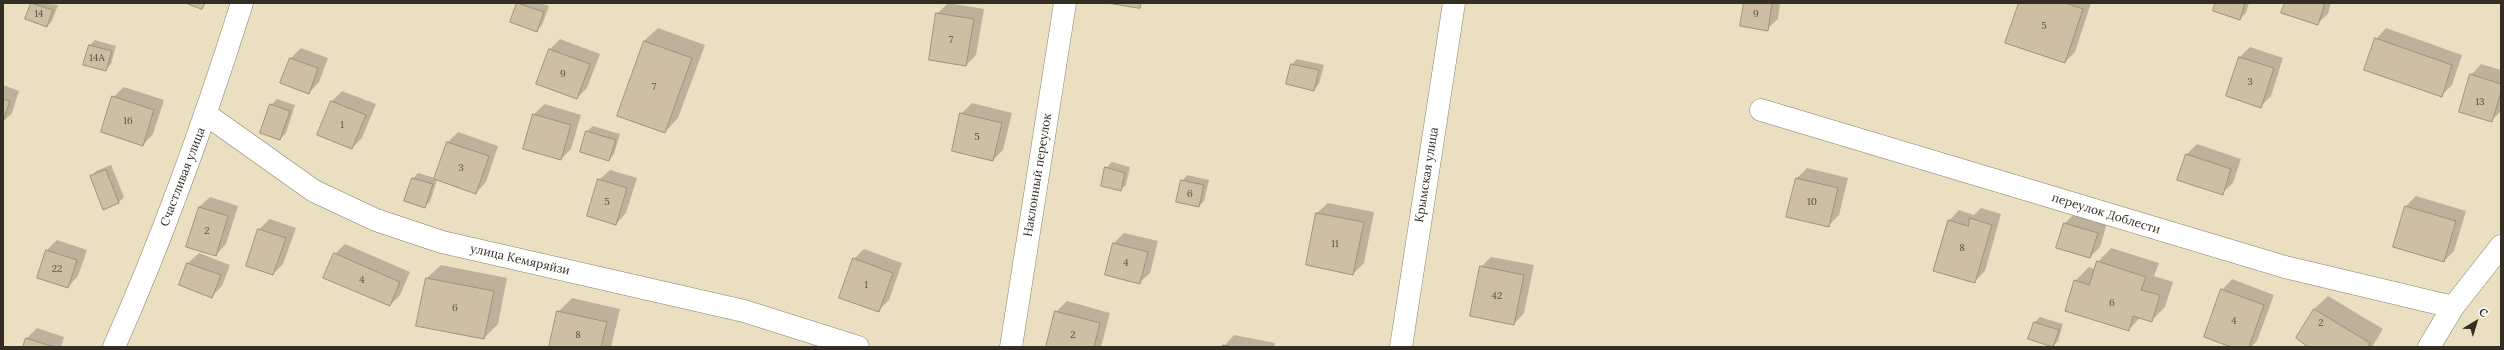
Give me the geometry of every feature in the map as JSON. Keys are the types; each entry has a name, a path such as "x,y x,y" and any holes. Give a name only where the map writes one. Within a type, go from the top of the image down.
{"street":[{"name":"Счастливая улица","path":"114,347 132,307 207,115 242,3"},
{"name":"Наклонный переулок","path":"1011,347 1065,3"},
{"name":"Крымская улица","path":"1401,347 1454,3"},
{"name":"переулок Доблести","path":"1761,110 2285,267 2453,307"},
{"name":"улица Кемяряйзи","path":"207,115 314,191 376,220 442,242 744,311 858,347"},
{"path":"2429,347 2453,307 2501,246"}],"building":[{"path":"31,3 53,10 47,27 25,19"},
{"path":"186,3 205,3 202,9"},
{"path":"517,3 544,12 537,32 510,22"},
{"path":"1108,3 1141,3 1140,8"},
{"path":"1744,3 1772,3 1768,31 1740,26"},
{"path":"2019,3 2065,3 2083,9 2065,63 2005,43"},
{"path":"2215,3 2245,3 2240,20 2213,11"},
{"path":"2285,3 2325,3 2318,25 2281,13"},
{"path":"936,13 974,19 966,66 929,60"},
{"path":"2375,38 2452,65 2442,97 2364,70"},
{"path":"644,41 692,58 665,133 617,116"},
{"path":"89,45 112,51 106,71 83,65"},
{"path":"549,49 590,64 577,99 536,84"},
{"path":"2239,57 2274,68 2261,108 2226,96"},
{"path":"290,58 318,68 309,94 280,83"},
{"path":"1291,64 1319,70 1314,91 1286,84"},
{"path":"2470,74 2501,84 2501,92 2492,122 2459,112"},
{"path":"112,96 154,110 143,146 101,132"},
{"path":"3,99 10,101 3,121"},
{"path":"331,101 366,115 352,149 317,135"},
{"path":"270,104 290,111 280,140 260,133"},
{"path":"960,113 1002,123 993,161 952,151"},
{"path":"533,114 571,125 561,160 523,149"},
{"path":"586,131 616,140 609,161 580,152"},
{"path":"447,142 489,156 476,194 434,179"},
{"path":"2186,154 2231,169 2223,195 2177,180"},
{"path":"1105,167 1125,173 1121,191 1101,186"},
{"path":"106,170 119,203 103,210 90,176"},
{"path":"412,178 433,184 425,208 404,201"},
{"path":"1796,178 1838,188 1829,227 1786,217"},
{"path":"598,179 627,188 616,225 587,216"},
{"path":"1181,180 1204,185 1199,207 1176,202"},
{"path":"2405,206 2456,221 2444,262 2393,247"},
{"path":"199,207 228,216 216,256 186,247"},
{"path":"1316,213 1364,222 1353,275 1306,265"},
{"path":"1970,218 1992,225 1975,283 1933,271 1948,220 1968,226"},
{"path":"2064,223 2098,233 2090,258 2056,248"},
{"path":"258,229 286,238 273,275 246,266"},
{"path":"1113,243 1148,252 1140,284 1105,275"},
{"path":"46,250 77,260 68,288 37,278"},
{"path":"334,253 400,282 390,306 323,278"},
{"path":"853,258 893,273 879,312 839,298"},
{"path":"2097,261 2146,277 2141,290 2160,295 2152,322 2133,316 2129,331 2065,311 2074,280 2089,285"},
{"path":"187,263 221,275 212,298 179,285"},
{"path":"1480,266 1524,275 1514,325 1470,316"},
{"path":"426,278 494,291 484,339 416,326"},
{"path":"2221,289 2264,305 2249,347 2231,347 2204,337"},
{"path":"2314,309 2370,343 2368,347 2308,347 2296,338"},
{"path":"557,311 607,322 601,347 549,347"},
{"path":"1055,311 1100,323 1094,347 1046,347"},
{"path":"2034,322 2059,330 2053,347 2028,339"},
{"path":"26,338 54,347 23,347"},
{"path":"1223,345 1234,347 1222,347"}]}
